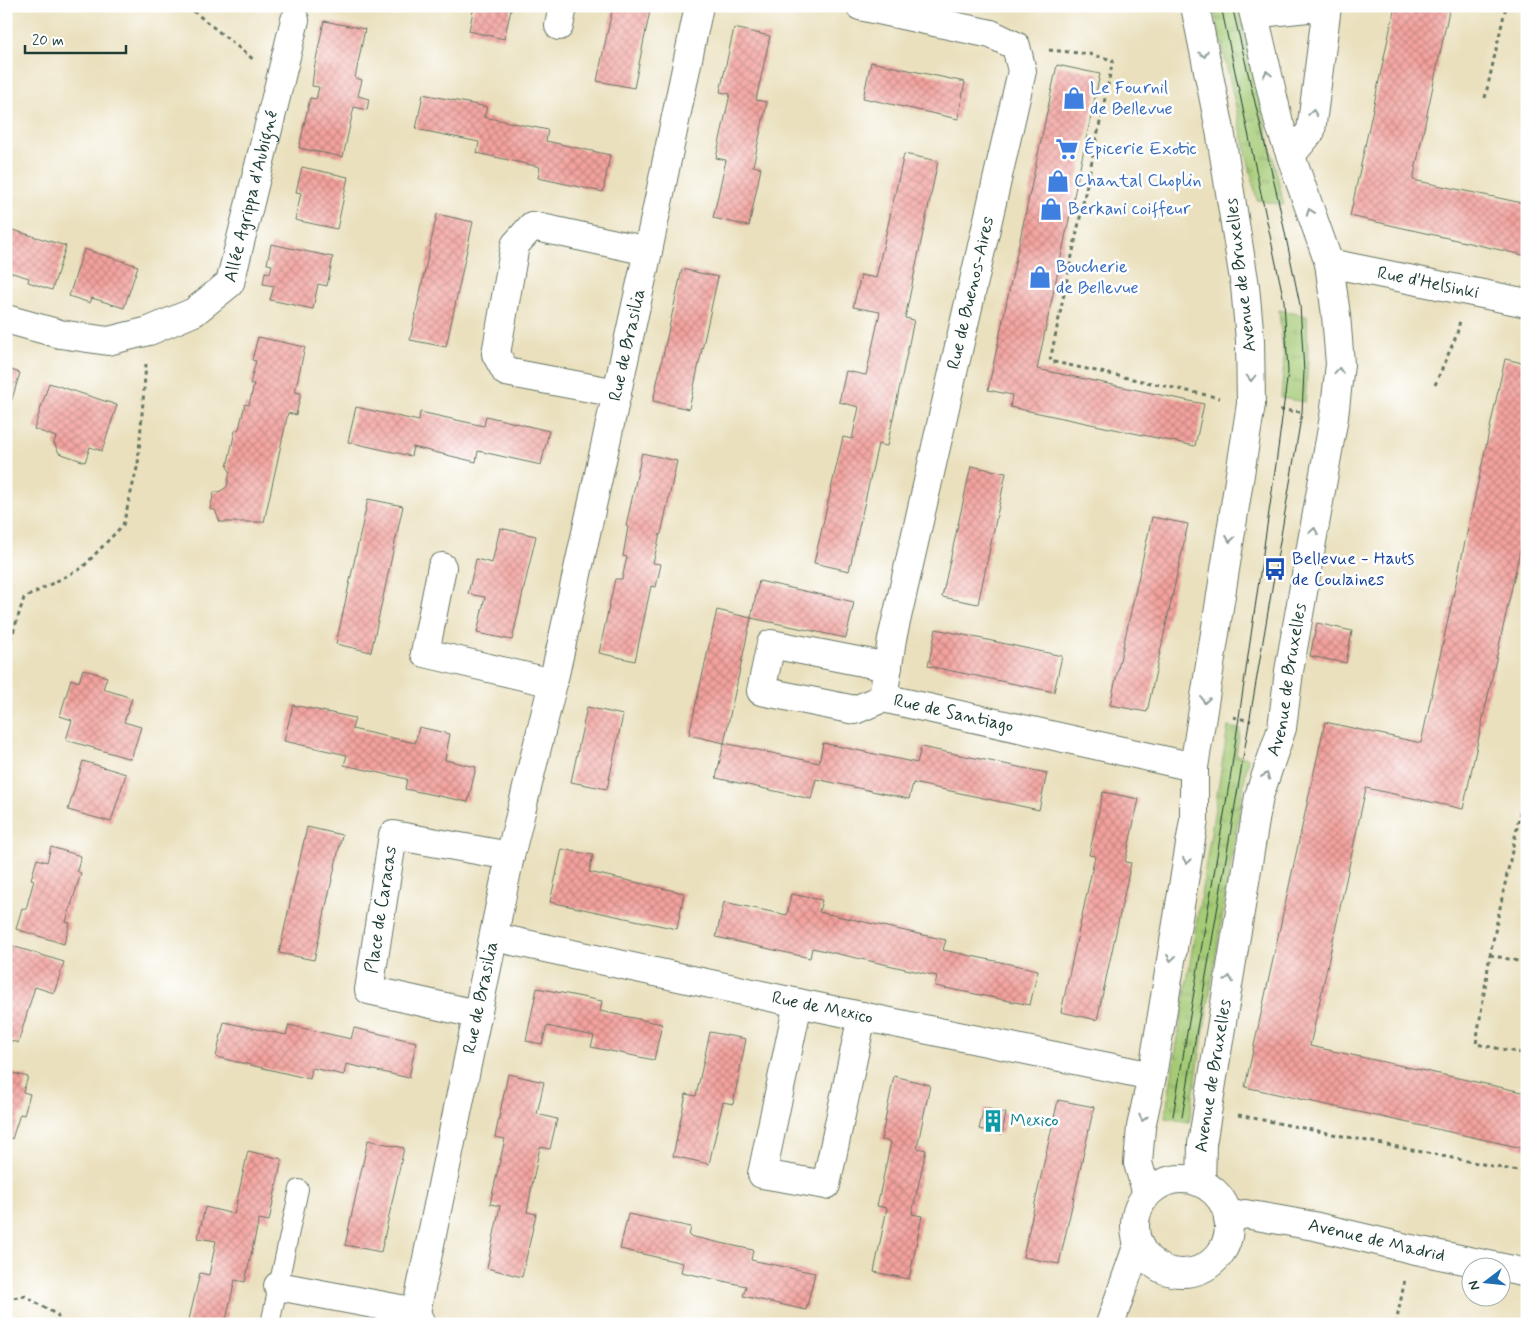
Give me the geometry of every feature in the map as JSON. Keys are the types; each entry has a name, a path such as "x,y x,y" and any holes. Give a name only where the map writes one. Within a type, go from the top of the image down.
{"street":[{"name":"Rue de Brasilia","path":"418,1318 476,1014 510,856 553,683 617,394 699,6"},
{"path":"860,6 991,34 1016,46"},
{"name":"Avenue de Bruxelles","path":"1147,1194 1138,1162 1141,1128 1152,1076 1194,820 1194,766 1251,404 1250,340 1246,293 1225,156 1194,6"},
{"path":"1253,6 1270,12 1327,6 1311,131 1290,155"},
{"name":"Avenue de Bruxelles","path":"1201,1183 1202,1144 1259,796 1282,728 1289,671 1334,417 1340,364 1336,315 1328,263 1278,123 1253,6"},
{"name":"Allée Agrippa d'Aubigné","path":"6,319 60,334 108,340 149,331 194,312 230,283 295,20"},
{"name":"Rue de Buenos-Aires","path":"883,698 892,638 1022,71 1016,46"},
{"path":"617,394 506,372 496,354 515,245 532,226 648,250"},
{"name":"Rue d'Helsinki","path":"1328,263 1527,303"},
{"path":"442,567 425,653 553,683"},
{"name":"Rue de Santiago","path":"888,667 771,644 761,691 855,710 883,698 1194,766"},
{"name":"Place de Caracas","path":"476,1014 368,990 394,836 510,856"},
{"name":"Rue de Mexico","path":"494,937 798,1003 1152,1076"},
{"path":"798,1003 762,1174 826,1186 862,1016"},
{"path":"1182,1179 1201,1183 1215,1192 1225,1207 1228,1219 1228,1239 1216,1259 1202,1269 1182,1274 1166,1271 1147,1258 1138,1244 1135,1236 1135,1220 1138,1208 1147,1194 1166,1182 1182,1179"},
{"name":"Avenue de Madrid","path":"1228,1219 1245,1214 1314,1226 1411,1249 1527,1273"},
{"path":"1110,1324 1138,1244"},
{"path":"278,1286 418,1318"}],"lane":[{"path":"270,1324 299,1189"}],"path":[{"path":"187,6 280,81"},
{"path":"1485,98 1506,6"},
{"path":"1016,46 1089,54 1113,60 1050,361 1251,404 1334,417"},
{"path":"1435,385 1457,334 1466,290"},
{"path":"6,655 24,598 82,568 123,525 138,464 149,331"},
{"path":"1527,780 1490,955 1476,1044 1527,1054"},
{"path":"1490,955 1527,963"},
{"path":"1235,1115 1527,1173"},
{"path":"1396,1324 1411,1249"},
{"path":"6,1299 25,1296 58,1315 61,1324"}],"green space":[{"path":"1213,6 1238,6 1284,205 1257,200"},
{"path":"1279,310 1307,316 1308,359 1305,402 1281,398 1284,361"},
{"path":"1228,727 1240,729 1236,755 1248,758 1189,1122 1165,1118"}],"building":[{"path":"474,6 512,6 504,39 469,31"},
{"path":"613,6 651,6 634,88 597,81"},
{"path":"1395,6 1450,6 1413,180 1527,204 1527,256 1350,216"},
{"path":"324,21 365,29 355,78 362,80 358,96 369,99 367,110 354,107 343,157 299,148 310,98 316,99 319,87 312,86"},
{"path":"734,28 770,36 756,100 767,102 753,166 761,168 749,226 713,218 726,160 716,158 730,94 720,92"},
{"path":"871,62 965,82 958,119 863,98"},
{"path":"1057,65 1100,74 1037,369 1204,404 1195,446 1010,407 1012,395 988,390"},
{"path":"423,94 487,107 484,117 548,130 546,141 610,155 603,192 538,178 540,167 477,153 479,142 416,129"},
{"path":"904,154 938,161 905,318 914,320 887,446 878,444 849,571 814,563 843,437 852,439 859,407 839,402 846,371 866,375 880,312 853,307 861,275 876,278"},
{"path":"302,167 348,177 337,229 295,220 301,193 296,192"},
{"path":"437,214 473,222 446,347 410,340"},
{"path":"6,228 66,246 52,290 28,282 29,278 6,271"},
{"path":"271,244 333,257 327,286 318,284 313,309 270,300 274,286 263,284 265,272 270,273 272,265 267,264"},
{"path":"84,249 138,266 124,308 92,298 90,303 69,296"},
{"path":"682,269 718,277 689,409 653,401"},
{"path":"258,337 305,347 295,392 301,393 296,415 288,413 264,522 220,522 215,510 210,509 214,492 219,492 227,487 230,471 227,467 235,431 239,429 245,404 249,405 254,384 250,384 256,361 252,360"},
{"path":"1505,359 1527,364 1527,519 1463,809 1366,788 1310,1046 1527,1093 1527,1149 1245,1087 1325,722 1421,743"},
{"path":"6,368 20,373 7,415 6,415"},
{"path":"49,383 117,405 102,451 90,447 85,462 59,453 54,443 56,437 34,429"},
{"path":"356,407 419,421 420,412 484,426 486,416 549,431 541,465 478,451 476,462 413,447 411,456 348,442"},
{"path":"642,453 677,461 653,563 661,564 656,587 651,586 635,661 599,653 615,579 622,579 627,557 623,556 628,527 626,526"},
{"path":"971,466 1006,473 978,604 942,597"},
{"path":"368,499 403,506 371,652 336,644"},
{"path":"1152,517 1188,524 1147,712 1110,705"},
{"path":"500,528 536,536 512,640 477,633 485,597 468,594 476,559 492,563"},
{"path":"759,581 854,602 846,638 751,618"},
{"path":"717,610 751,618 724,743 689,735"},
{"path":"1317,623 1352,631 1346,663 1310,656"},
{"path":"936,629 1062,656 1054,692 928,666"},
{"path":"83,669 107,677 103,689 132,698 124,722 141,727 131,759 66,740 72,720 60,716 71,679 79,682"},
{"path":"293,705 355,718 352,729 415,743 419,727 450,734 445,760 476,767 468,802 405,789 407,779 344,765 347,755 284,741"},
{"path":"587,707 623,715 607,789 571,782"},
{"path":"724,743 819,763 823,743 917,763 921,747 1047,773 1039,810 913,783 909,799 816,779 811,799 716,778"},
{"path":"83,761 126,774 111,822 68,810"},
{"path":"1103,792 1139,799 1125,862 1131,863 1097,1020 1061,1012 1095,856 1089,855"},
{"path":"307,827 342,835 314,960 279,953"},
{"path":"51,847 81,856 77,871 81,873 66,922 70,923 64,944 16,929 22,908 26,909 34,880 31,879 37,859 47,862"},
{"path":"562,849 593,855 589,872 684,893 677,929 550,902"},
{"path":"791,894 822,900 819,912 946,940 943,950 1038,970 1030,1005 935,986 937,976 812,948 810,958 716,937 724,902 787,915"},
{"path":"6,944 64,962 54,993 35,987 18,1043 6,1039"},
{"path":"537,988 602,1001 600,1011 662,1024 654,1060 591,1047 594,1036 547,1026 542,1044 526,1041"},
{"path":"224,1022 286,1035 289,1025 351,1039 354,1028 416,1042 409,1078 346,1064 344,1075 312,1068 310,1079 216,1057"},
{"path":"710,1032 746,1039 733,1104 723,1102 709,1164 673,1156 686,1094 696,1096"},
{"path":"9,1072 28,1077 23,1092 30,1094 24,1115 20,1114 12,1139 6,1137 6,1081"},
{"path":"508,1074 544,1082 537,1114 557,1119 550,1149 540,1147 527,1212 536,1214 522,1277 487,1268 500,1206 490,1204 505,1139 495,1137"},
{"path":"894,1076 930,1085 917,1148 926,1150 912,1214 922,1216 909,1279 874,1272 887,1208 877,1206 891,1142 881,1140"},
{"path":"1058,1100 1094,1107 1059,1264 1023,1257"},
{"name":"Mexico","path":"984,1108 1006,1113 1002,1134 979,1129"},
{"path":"368,1140 404,1148 381,1252 345,1245"},
{"path":"248,1151 282,1159 269,1221 259,1219 245,1282 235,1280 225,1324 188,1324 200,1273 209,1275 216,1241 198,1238 205,1207 234,1214"},
{"path":"628,1214 691,1227 689,1236 753,1250 751,1260 815,1273 806,1310 743,1296 746,1286 681,1272 683,1263 620,1249"}],"tram line":[{"path":"1173,1116 1230,779 1288,372 1284,301 1221,6"},
{"path":"1182,1117 1302,412 1304,372 1300,305 1278,199 1232,6"}],"place":[{"name":"Le Fournil de Bellevue","path":"1074,98"},
{"name":"Épicerie Exotic","path":"1067,149"},
{"name":"Chantal Choplin","path":"1058,181"},
{"name":"Berkani coiffeur","path":"1051,209"},
{"name":"Boucherie de Bellevue","path":"1040,277"},
{"name":"Bellevue - Hauts de Coulaines","path":"1275,569"},
{"name":"Mexico","path":"993,1121"}]}
